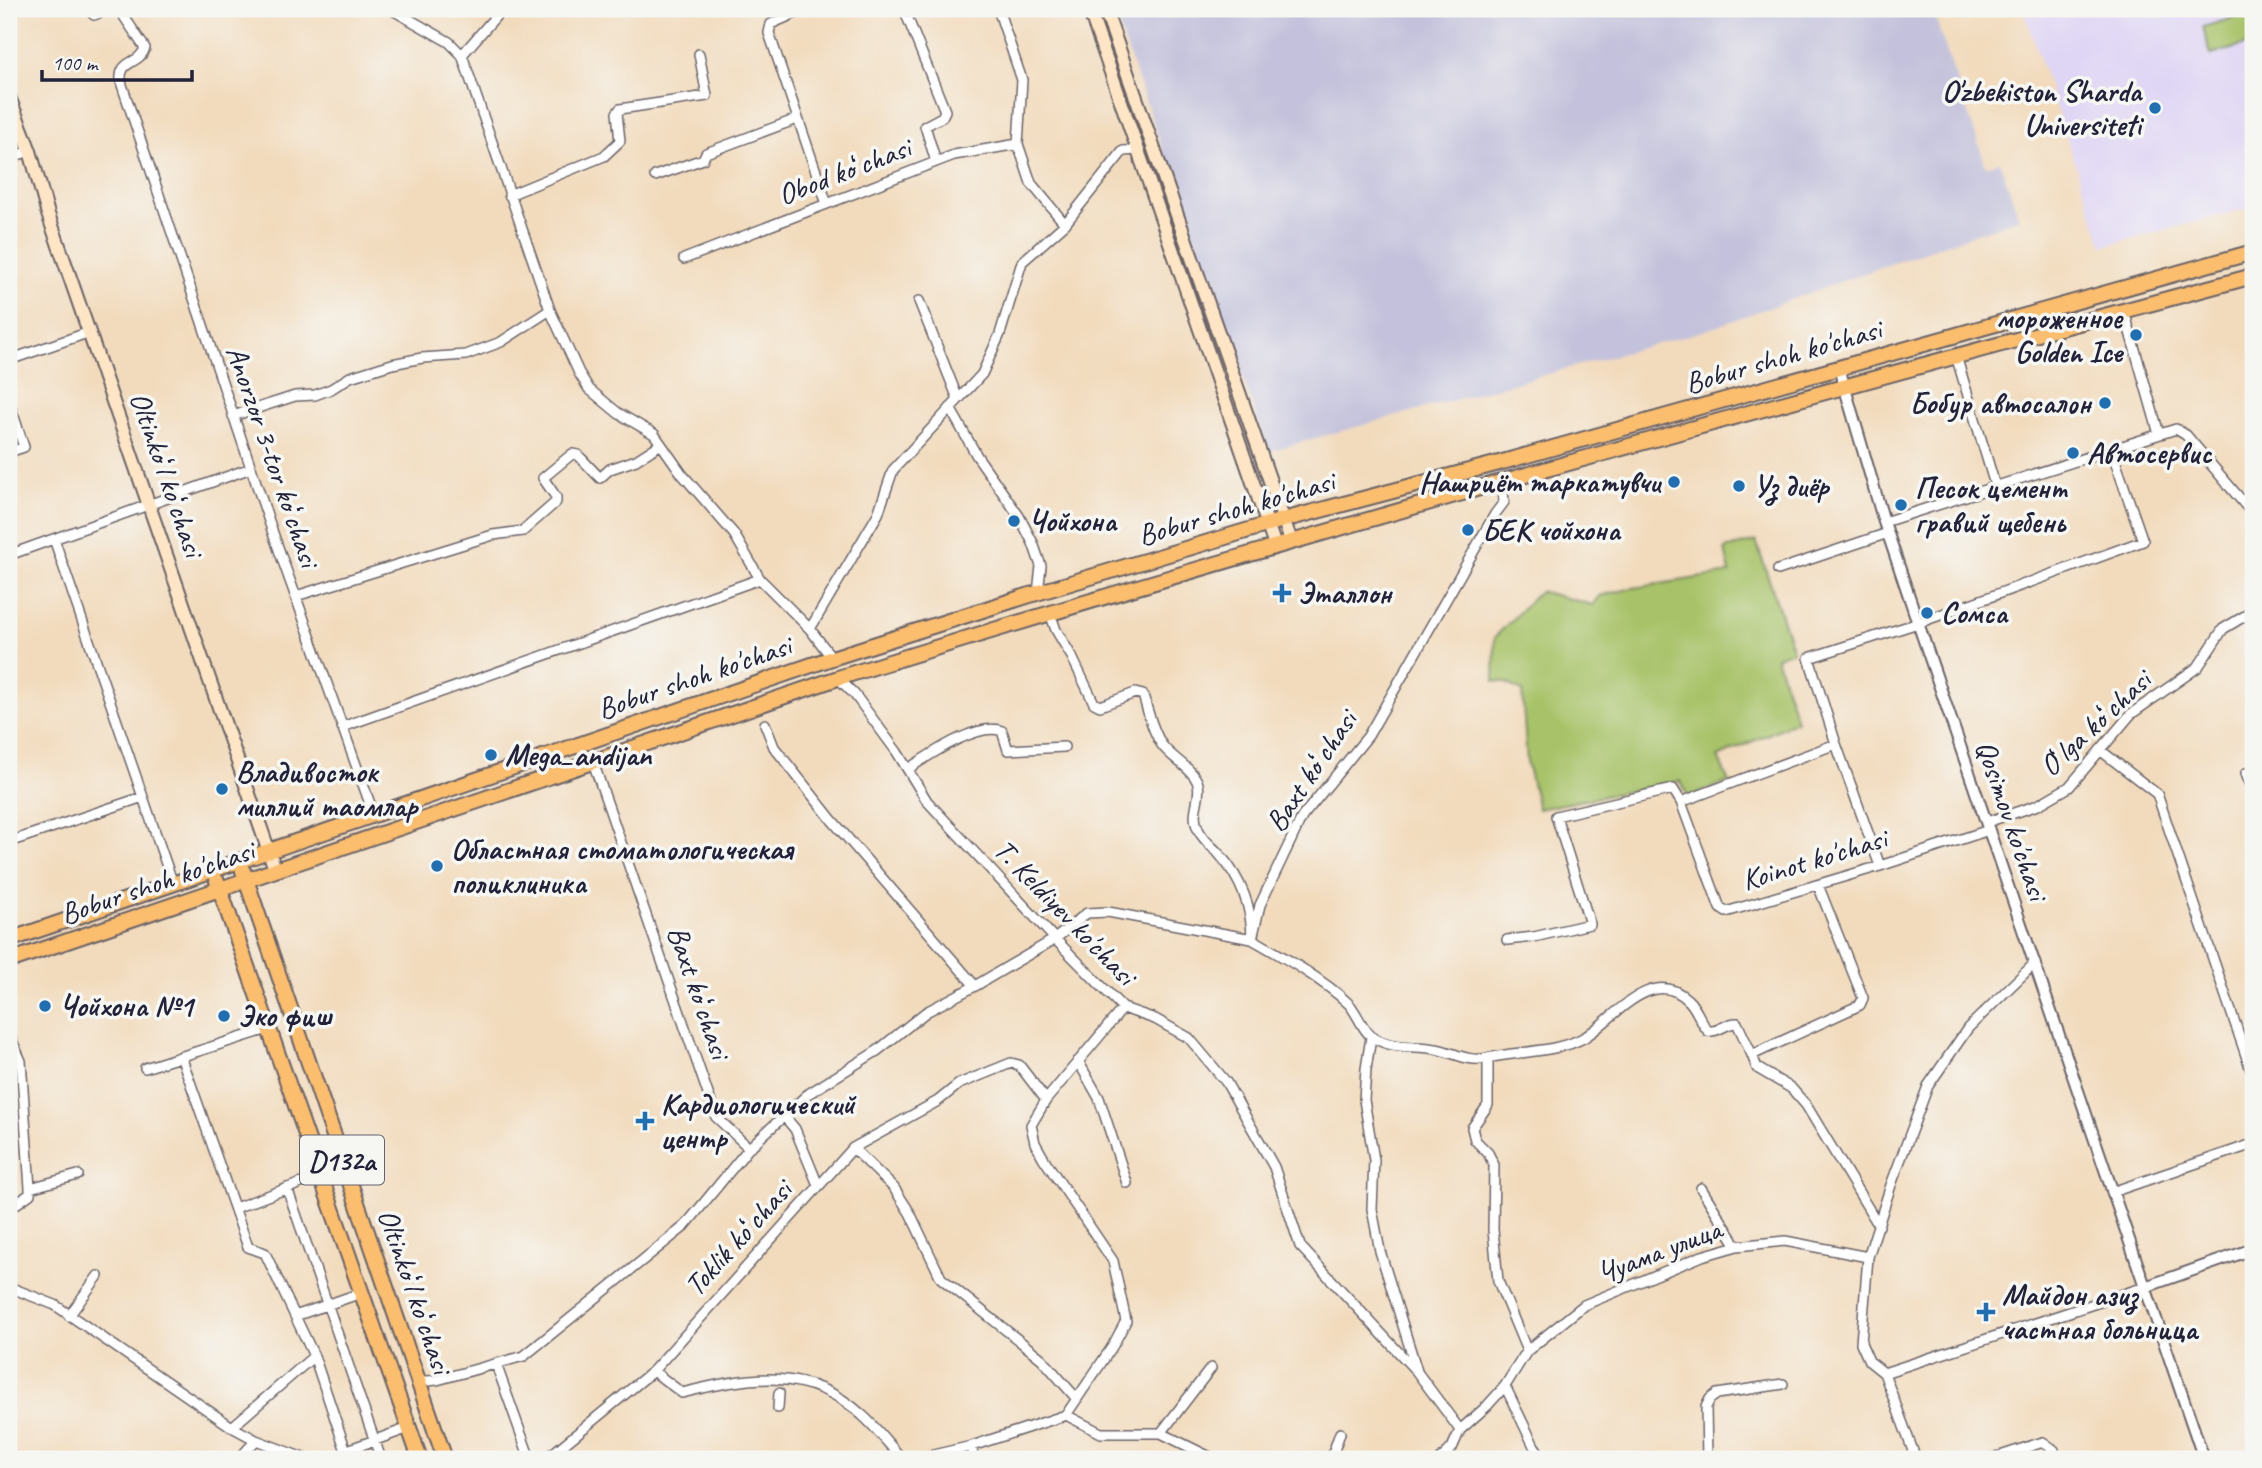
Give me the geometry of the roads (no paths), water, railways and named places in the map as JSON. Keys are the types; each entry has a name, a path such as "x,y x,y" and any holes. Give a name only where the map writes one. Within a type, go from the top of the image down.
{"main road":[{"path":"1089,9 1275,546"},
{"path":"1105,9 1291,541"},
{"name":"Oltinkoʻl koʻchasi","path":"9,97 30,151 48,215 275,869"},
{"name":"Bobur shoh ko'chasi","path":"9,940 832,657 1038,593 1268,524 1499,463 2253,252"},
{"name":"Bobur shoh ko'chasi","path":"9,961 838,678 1050,612 1291,541 1844,386 2253,276"},
{"path":"228,915 233,892 269,851"},
{"name":"Oltinkoʻl koʻchasi","path":"240,861 444,1459"},
{"path":"255,905 259,886 275,869"},
{"name":"Oltinkoʻl koʻchasi","path":"213,870 420,1459"}],"street":[{"path":"88,9 94,15 110,9"},
{"name":"Anorzor 3-tor koʻchasi","path":"118,9 145,48 141,56 123,66 120,73 131,111 233,416 374,815"},
{"path":"391,9 449,42 462,55 550,310 589,389 618,413 654,434 682,474 734,534 760,579 810,629 832,657"},
{"path":"462,55 502,9"},
{"path":"805,9 768,27 827,204"},
{"name":"Obod koʻchasi","path":"684,259 936,162 925,126 942,117 945,111 904,9"},
{"path":"998,9 1022,80 1018,144 1031,183 1065,224"},
{"path":"509,195 604,156 620,141 617,113 620,109 707,96 699,54"},
{"path":"654,176 704,159 706,153 797,119"},
{"path":"936,162 954,155 1018,144"},
{"path":"810,629 878,514 893,470 982,374 1000,334 1022,262 1065,224 1124,151 1138,150"},
{"path":"9,158 30,151"},
{"path":"1142,163 1158,158"},
{"path":"919,301 958,399"},
{"path":"233,416 295,396 315,395 350,377 392,364 422,358 466,355 501,342 550,310"},
{"path":"2124,310 2160,434"},
{"path":"9,360 90,332"},
{"path":"1956,356 1995,485"},
{"name":"Qosimov ko'chasi","path":"1839,368 1918,624 2204,1459"},
{"path":"9,402 24,447 9,452"},
{"path":"950,408 977,456 1019,516 1033,543 1041,566 1038,593"},
{"path":"1778,570 1995,485 2176,429 2186,435 2253,514"},
{"path":"296,596 493,535 523,531 556,502 543,478 572,454 578,455 600,478 610,468 636,460 661,444"},
{"path":"1880,866 1836,744 1809,658 1918,624 2143,541 2111,449"},
{"path":"9,555 251,468"},
{"name":"Baxt koʻchasi","path":"1252,939 1260,905 1302,817 1372,729 1504,502 1502,483"},
{"path":"54,539 173,884"},
{"path":"342,727 760,579"},
{"name":"Oʻlga koʻchasi","path":"1988,826 2038,805 2069,787 2138,708 2198,667 2223,629 2253,611"},
{"path":"1050,612 1056,630 1094,703 1100,706 1135,693 1143,695 1160,743 1196,780 1196,825 1204,839 1228,866 1245,897 1251,913 1252,939"},
{"name":"T. Keldiyev ko'chasi","path":"838,678 855,695 908,769 926,801 1055,939 1123,1008 1154,1019 1189,1038 1226,1082 1274,1167 1300,1246 1417,1372 1460,1430"},
{"path":"765,724 774,747 832,820 975,986"},
{"path":"908,769 946,744 992,729 1002,731 1008,750 1063,747"},
{"path":"1507,940 1534,937 1590,924 1556,816 1673,789 1681,802 1836,744"},
{"path":"2100,750 2157,794 2253,1076"},
{"name":"Baxt koʻchasi","path":"593,762 716,1117 749,1148"},
{"path":"2246,773 2253,794"},
{"path":"9,842 143,797"},
{"name":"Koinot ko'chasi","path":"1681,802 1720,908 1726,912 1880,866 1988,826"},
{"path":"1752,1055 1860,1004 1863,998 1818,885"},
{"path":"418,1382 437,1380 524,1356 685,1226 749,1148 808,1094 877,1051 926,1012 1055,939 1087,913 1108,912 1252,939 1293,963 1350,1005 1371,1037 1397,1047 1436,1049 1462,1058 1488,1058 1563,1046 1586,1036 1635,998 1654,988 1667,989 1686,998 1709,1031 1714,1032 1737,1023 1757,1068 1791,1088 1805,1105 1880,1226"},
{"path":"1916,1459 1884,1373 1869,1361 1861,1343 1868,1257 1891,1185 1928,1086 1968,1028 2035,963"},
{"path":"916,1459 972,1447 1066,1415 1112,1347 1126,1321 1113,1261 1035,1143 1031,1125 1046,1100 1123,1008"},
{"path":"145,1068 268,1029"},
{"path":"9,1034 21,1061 30,1188 30,1194 9,1209"},
{"path":"1371,1037 1364,1100 1374,1160 1372,1209 1380,1251 1417,1372"},
{"path":"181,1056 248,1247 265,1253 314,1356 343,1455 409,1428"},
{"path":"1488,1058 1489,1105 1472,1128 1472,1133 1494,1165 1493,1230 1498,1281 1527,1351"},
{"path":"1078,1060 1099,1098 1127,1183"},
{"name":"Toklik koʻchasi","path":"550,1459 556,1450 653,1371 853,1148 938,1101 959,1084 1011,1063 1019,1065 1046,1100"},
{"path":"784,1116 795,1129 818,1185"},
{"path":"2112,1192 2253,1144"},
{"path":"853,1148 894,1188 910,1213 941,1278 1042,1359 1077,1399"},
{"path":"30,1188 78,1175"},
{"path":"235,1208 320,1176"},
{"path":"287,1188 381,1459"},
{"path":"1701,1188 1737,1246"},
{"name":"Чуама улица","path":"1442,1459 1452,1448 1460,1430 1505,1387 1527,1351 1584,1305 1702,1256 1737,1246 1785,1241 1868,1257"},
{"path":"1884,1373 2253,1249"},
{"path":"69,1316 98,1276"},
{"path":"9,1287 55,1305 232,1427 256,1440 306,1459"},
{"path":"295,1316 361,1293"},
{"path":"232,1427 314,1356"},
{"path":"496,1364 530,1459"},
{"path":"1161,1433 1211,1368"},
{"path":"653,1371 682,1393 716,1385 811,1383 836,1395 862,1415 902,1459"},
{"path":"778,1408 779,1384"},
{"path":"1707,1459 1706,1407 1710,1399 1717,1394 1783,1384"},
{"path":"1505,1387 1534,1447 1543,1459"},
{"path":"1066,1415 1101,1433 1161,1433 1214,1459"},
{"path":"1331,1459 1340,1433"},
{"path":"239,1459 256,1440"},
{"path":"1992,1459 2043,1442 2054,1450 2056,1459"},
{"path":"972,1447 973,1459"}],"place":[{"name":"O'zbekiston Sharda Universiteti","path":"2155,108"},
{"name":"мороженное Golden Ice","path":"2136,335"},
{"name":"Бобур автосалон","path":"2105,403"},
{"name":"Автосервис","path":"2073,453"},
{"name":"Нашриёт таркатувчи","path":"1674,482"},
{"name":"Уз диёр","path":"1739,486"},
{"name":"Песок цемент гравий щебень","path":"1901,505"},
{"name":"Чойхона","path":"1014,521"},
{"name":"БЕК чойхона","path":"1468,530"},
{"name":"Эталлон","path":"1282,593"},
{"name":"Сомса","path":"1927,613"},
{"name":"Mega_andijan","path":"491,755"},
{"name":"Владивосток миллий таомлар","path":"222,789"},
{"name":"Областная стоматологическая поликлиника","path":"437,866"},
{"name":"Чойхона №1","path":"45,1006"},
{"name":"Эко фиш","path":"224,1016"},
{"name":"Кардиологический центр","path":"645,1121"},
{"name":"Майдон азиз частная больница","path":"1986,1312"}]}
